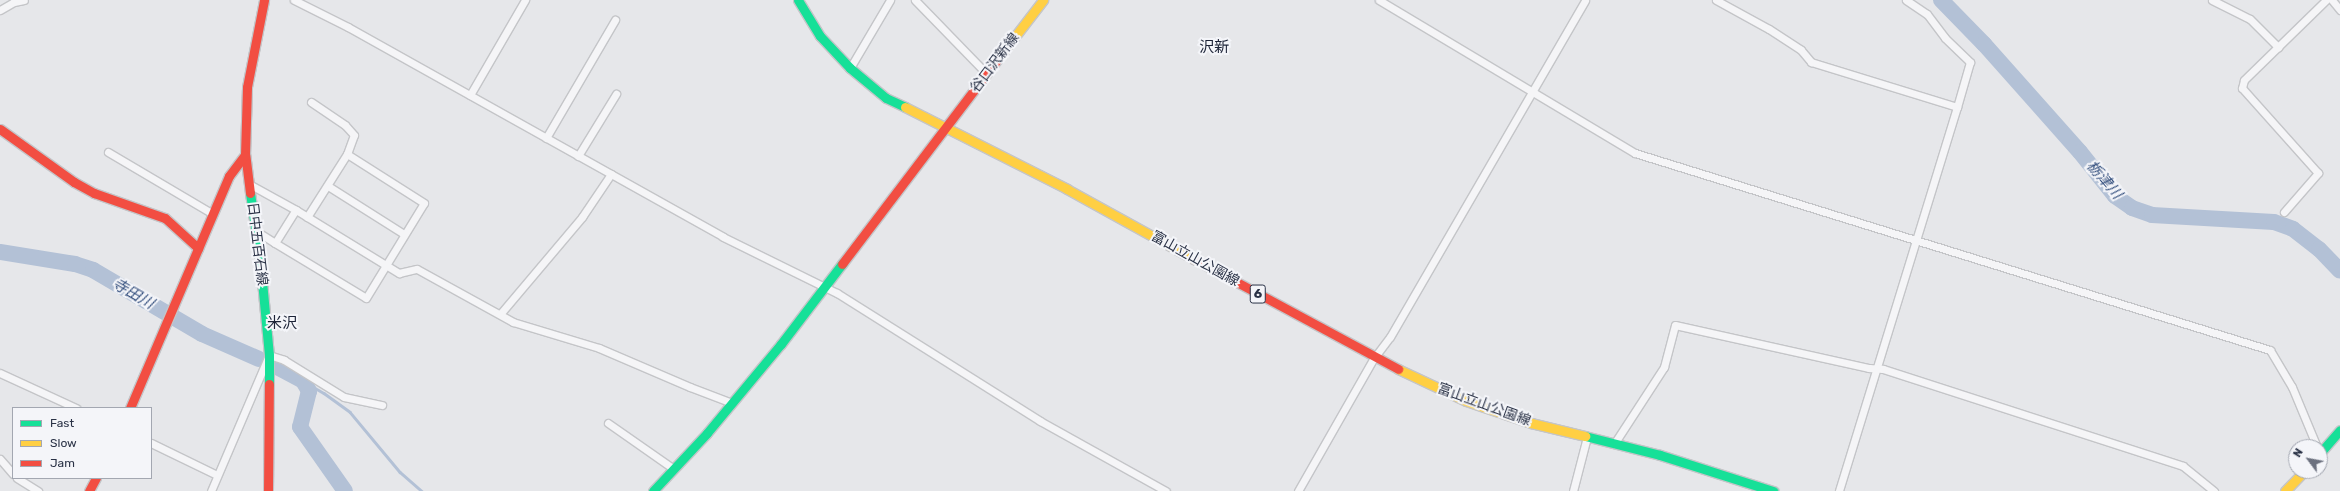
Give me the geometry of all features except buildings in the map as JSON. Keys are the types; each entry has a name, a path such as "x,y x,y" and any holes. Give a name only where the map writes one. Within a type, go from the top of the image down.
{"main road":[{"name":"日中五百石線","path":"264,0 247,87 245,110 245,155 256,231 269,355 268,491"},
{"name":"富山立山公園線","path":"798,0 820,36 850,68 886,98 912,112 947,127 1066,188 1374,358 1466,401 1531,423 1700,466 1773,491"},
{"name":"谷口沢新線","path":"654,491 732,403 825,286 1043,0"},
{"path":"0,129 74,182 94,193 165,218 198,248"},
{"path":"130,407 229,176 245,155"},
{"path":"2328,444 2340,430"},
{"path":"90,491 96,479"},
{"path":"2286,491 2297,479"}],"street":[{"path":"0,10 13,1 24,0"},
{"path":"294,0 348,27 723,237 825,286 1046,424 1166,491"},
{"path":"470,95 525,0"},
{"path":"850,68 890,0"},
{"path":"915,0 987,74"},
{"path":"1379,0 1635,153 2270,350 2292,387 2314,439"},
{"path":"1298,491 1374,358 1390,337 1586,0"},
{"path":"1716,0 1775,33 1801,50 1811,62 1957,107"},
{"path":"1839,491 1970,62 1945,38 1927,14 1906,0"},
{"path":"2212,0 2250,19 2278,47"},
{"path":"2284,212 2318,173 2242,88 2244,80 2326,0"},
{"path":"2332,0 2340,10"},
{"path":"546,138 615,20"},
{"path":"578,156 616,94"},
{"path":"307,217 347,154 354,134 312,102"},
{"path":"108,152 212,214"},
{"path":"256,231 366,298 424,203 347,154"},
{"path":"501,313 582,217 611,174"},
{"path":"249,184 296,210 399,273 417,269 501,313 514,322 599,348 690,387 732,403"},
{"path":"328,186 404,234"},
{"path":"276,243 296,210"},
{"path":"1614,444 1664,367 1675,324 1869,368 1877,368 2184,466 2214,491"},
{"path":"211,491 269,355 284,360 344,397 382,405"},
{"path":"0,373 74,407"},
{"path":"608,423 674,469"},
{"path":"1573,491 1587,437"},
{"path":"152,443 217,475"},
{"path":"0,459 12,473"},
{"path":"19,479 38,491"}],"waterway":[{"name":"栃津川","path":"1941,0 1984,44 2080,152 2115,196 2132,208 2152,215 2274,222 2293,229 2319,249 2340,271"},
{"name":"寺田川","path":"0,252 75,264 93,270 202,334 259,359"},
{"name":"寺田川","path":"275,366 303,381 309,391 300,427 345,491"},
{"path":"303,381 324,393 350,412 400,472 422,491"}],"traffic: fast":[{"path":"798,0 820,36 850,68 886,98 905,107"},
{"path":"250,193 260,260 269,355 269,384"},
{"path":"653,491 707,433 781,344 842,264"},
{"path":"2328,444 2340,430"},
{"path":"1585,436 1660,455 1773,491"}],"traffic: slow":[{"path":"1003,52 1043,0"},
{"path":"905,107 1067,189 1194,259"},
{"path":"1398,369 1466,401 1531,423 1585,436"},
{"path":"2285,491 2296,479"}],"traffic: jam":[{"path":"250,193 245,155 247,87 264,0"},
{"path":"842,264 1003,52"},
{"path":"0,129 74,182 94,193 165,218 198,248"},
{"path":"130,407 229,176 245,155"},
{"path":"1194,259 1398,369"},
{"path":"268,491 269,384"},
{"path":"89,491 95,479"}],"district":[{"name":"沢新","path":"1214,48"},
{"name":"米沢","path":"282,324"}]}
